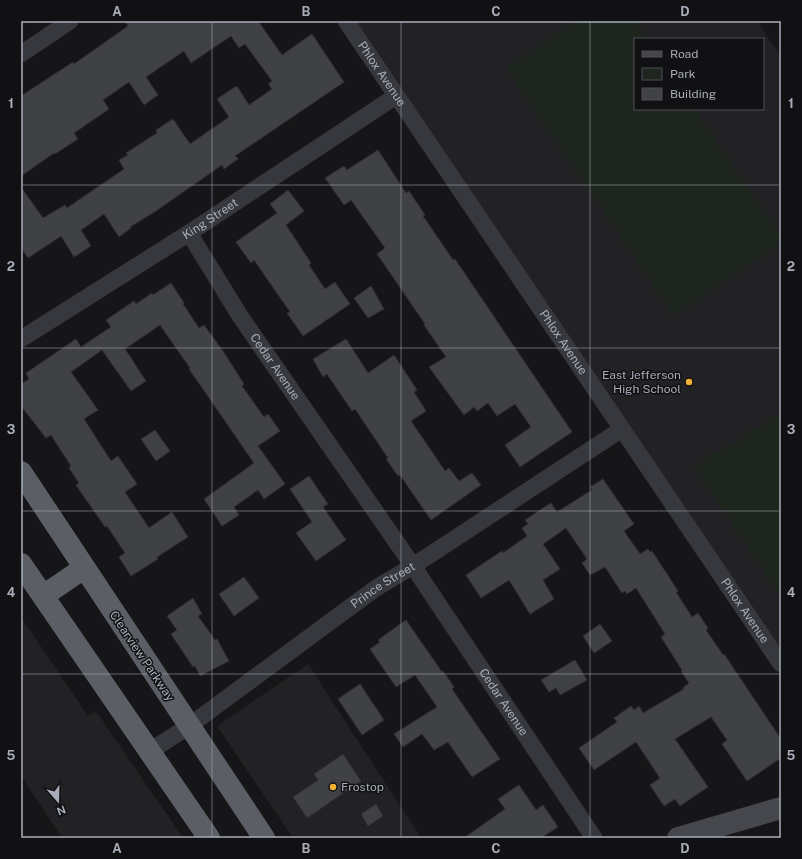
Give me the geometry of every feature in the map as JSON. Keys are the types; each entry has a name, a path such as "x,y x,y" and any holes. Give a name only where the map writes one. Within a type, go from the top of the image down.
{"highway":[{"name":"Clearview Parkway","path":"21,472 264,838"},
{"path":"21,564 209,838"},
{"path":"43,596 84,568"}],"main road":[{"path":"678,838 781,808"}],"street":[{"path":"21,54 70,21"},
{"name":"Phlox Avenue","path":"346,21 781,664"},
{"name":"King Street","path":"21,339 189,233 396,96"},
{"name":"Cedar Avenue","path":"189,233 240,316 413,566 594,838"},
{"name":"Prince Street","path":"150,752 189,726 376,588 413,566 622,429"}],"shaded area":[{"name":"East Jefferson High School","path":"356,21 757,21 781,57 781,656"},
{"path":"21,617 88,716 96,711 183,838 62,838 21,776"},
{"path":"308,664 421,838 293,838 217,726"}],"green space":[{"path":"576,21 636,21 647,38 634,38 634,110 696,110 781,235 781,244 674,316 506,68"},
{"path":"781,413 781,597 693,467"}],"building":[{"path":"125,21 258,21 282,55 312,34 344,82 235,156 238,159 224,169 222,165 156,211 130,227 131,228 119,237 104,214 81,230 91,246 74,257 61,236 28,258 21,248 21,187 43,218 65,205 67,208 124,169 119,160 128,155 126,153 157,133 156,130 173,119 190,144 229,117 217,99 237,86 249,105 272,89 268,84 272,81 245,44 239,48 231,36 191,63 184,51 146,77 158,95 144,105 129,82 103,100 109,109 74,133 78,139 55,154 54,153 21,176 21,96 73,62 74,64 128,26"},
{"path":"378,150 406,193 409,191 425,215 423,216 453,260 455,259 572,432 520,467 505,445 531,427 515,404 497,416 488,403 477,411 474,407 464,415 429,367 446,357 377,254 385,248 351,200 344,205 325,178 344,166 347,170"},
{"path":"288,190 304,211 286,225 311,263 309,265 325,289 335,282 350,304 303,336 287,313 290,312 254,260 251,263 236,242 277,213 270,204"},
{"path":"171,283 199,328 204,325 223,351 244,384 242,386 264,417 268,414 280,431 258,446 285,484 264,499 258,490 234,507 239,515 222,526 204,499 254,463 189,369 190,368 160,325 125,349 146,381 131,391 102,350 71,372 98,410 84,419 111,461 118,456 137,484 125,492 149,528 172,512 188,537 157,557 158,559 131,576 119,557 125,553 76,485 79,483 69,468 71,466 51,435 46,438 21,406 21,384 29,379 26,373 76,339 81,347 111,327 106,320 134,301 136,304 152,293 153,295"},
{"path":"371,286 384,309 368,318 354,298"},
{"path":"346,339 368,373 394,355 417,390 414,392 426,411 411,421 445,471 449,468 459,481 472,473 481,485 431,520 400,475 398,476 386,459 388,458 355,409 352,411 327,374 323,377 313,359"},
{"path":"155,430 170,451 156,461 141,439"},
{"path":"309,476 328,504 323,507 346,540 316,561 296,533 312,522 290,489"},
{"path":"603,479 634,524 624,531 640,554 648,549 650,552 652,551 678,591 676,592 692,617 698,613 708,628 706,630 723,655 724,654 781,739 781,758 747,781 722,744 727,740 711,717 675,739 708,787 680,806 675,799 664,806 650,785 660,778 636,742 594,770 579,748 617,722 614,718 631,706 634,710 639,706 643,713 684,689 683,688 689,683 661,637 665,634 636,588 627,594 625,591 622,593 605,567 590,575 582,563 587,559 566,528 543,544 560,569 543,580 554,599 530,614 509,580 481,598 466,575 502,551 503,553 527,536 522,528 528,524 525,520 551,503 557,512 592,490 590,487"},
{"path":"244,577 259,598 234,616 219,594"},
{"path":"193,598 202,614 198,616 215,640 217,639 229,661 200,676 195,666 193,667 171,634 177,630 167,616"},
{"path":"406,620 454,687 452,689 500,759 472,777 448,742 434,750 422,734 403,747 394,734 437,707 415,675 396,687 370,649 380,642 378,640"},
{"path":"600,624 612,641 594,653 583,636"},
{"path":"575,660 587,680 560,695 556,688 549,692 541,680"},
{"path":"360,684 384,720 362,735 338,699"},
{"name":"Frostop","path":"343,754 361,781 307,818 293,797 318,780 314,774"},
{"path":"519,785 536,810 543,805 558,827 541,838 464,838 505,809 498,799"},
{"path":"376,804 383,816 368,826 361,814"}],"place":[{"name":"East Jefferson High School","path":"689,382"},
{"name":"Frostop","path":"333,787"}]}
